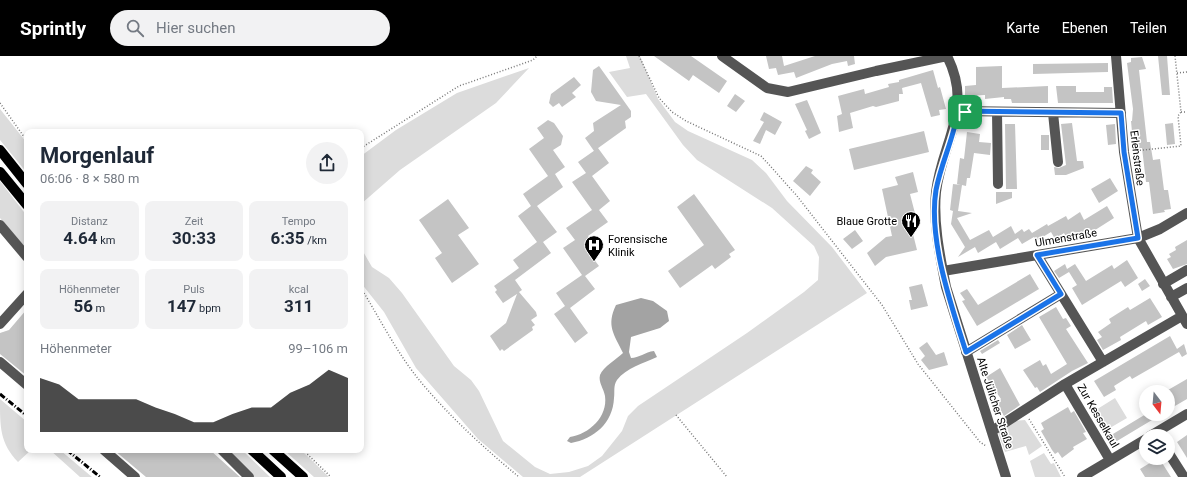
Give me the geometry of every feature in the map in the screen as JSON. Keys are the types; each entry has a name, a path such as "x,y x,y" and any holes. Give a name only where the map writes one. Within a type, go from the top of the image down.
{"main road":[{"path":"0,150 24,180"},
{"path":"0,172 24,201"},
{"path":"255,453 281,477"},
{"path":"276,453 303,477"}],"street":[{"path":"722,56 767,88 788,92 947,56"},
{"name":"Alte Jülicher Straße","path":"947,56 956,76 958,111 936,192 937,233 943,271 966,352 1006,477"},
{"name":"Erlenstraße","path":"1116,56 1121,101 1124,152 1138,238 1163,284 1185,319"},
{"path":"958,111 1121,113"},
{"path":"997,112 998,184"},
{"path":"1053,113 1058,162"},
{"name":"Ulmenstraße","path":"943,271 1138,238 1160,229 1187,213"},
{"path":"0,225 24,253"},
{"path":"1037,255 1103,362"},
{"path":"1163,284 1187,270"},
{"path":"1171,297 1187,288"},
{"path":"966,352 1061,294"},
{"path":"0,324 24,297"},
{"path":"992,431 1065,384 1103,362 1185,319"},
{"path":"0,362 24,382"},
{"name":"Zur Kesselkaul","path":"1065,384 1110,460"},
{"path":"1164,429 1187,414"},
{"name":"Zur Kesselkaul","path":"1085,476 1139,443"},
{"path":"107,453 135,477"},
{"path":"225,453 249,477"},
{"path":"1175,463 1184,477"}],"path":[{"path":"364,146 459,86 533,60 537,56"},
{"path":"639,56 659,98 672,112 705,131 736,143 761,156 797,196 882,305 918,364 975,436 986,447"},
{"path":"1124,152 1181,146 1178,116 1181,112 1175,56"},
{"path":"1177,73 1187,72"},
{"path":"0,103 24,137"},
{"path":"1181,112 1187,112"},
{"path":"364,293 404,359 420,381 477,442 519,477"},
{"path":"1024,411 1064,477"},
{"path":"676,415 727,477"},
{"path":"306,453 331,477"}],"shaded area":[{"path":"626,56 640,56 658,99 675,122 688,131 752,160 766,173 787,201 832,247 867,293 580,477 523,477 478,439 416,368 384,312 364,287 364,253 372,267 389,278 402,293 454,366 471,380 479,391 503,441 535,467 550,474 569,472 588,466 602,456 622,431 628,416 638,406 747,333 804,292 818,280 819,257 814,246 772,208 697,160 683,145 646,94 627,97 609,72 630,68"},
{"path":"529,68 496,103 400,170 364,201 364,154 396,130 457,93"},
{"path":"0,109 24,139 24,169 0,140"},
{"path":"0,181 24,212 24,247 0,218"},
{"path":"641,298 653,301 667,311 669,321 660,328 631,337 629,352 631,358 654,351 657,357 630,369 617,380 613,407 606,422 601,428 587,438 571,443 567,441 570,437 584,432 596,423 603,411 605,396 600,375 607,366 623,353 614,335 611,324 616,305"},
{"path":"1115,398 1127,418 1103,432 1091,413"},
{"path":"0,399 24,419 24,453 28,453 18,462 4,441 0,418"},
{"path":"1025,420 1042,446 1029,455 1026,446 1005,452 997,430 1013,421"},
{"path":"53,453 64,453 92,477 80,477"},
{"path":"226,453 245,453 270,477 253,477"},
{"path":"287,453 304,453 329,477 314,477"},
{"path":"1044,453 1051,464 1054,463 1061,477 1035,477 1030,461"}],"building":[{"path":"654,56 691,56 727,81 719,93 693,75 689,81"},
{"path":"766,56 782,56 784,66 815,56 854,56 855,64 848,66 847,61 832,64 796,78 794,72 778,75 776,68 769,69"},
{"path":"1158,56 1167,56 1170,95 1162,95"},
{"path":"1142,57 1146,69 1139,70 1147,142 1150,142 1153,160 1160,159 1164,190 1168,190 1171,209 1164,210 1165,212 1153,214 1149,182 1146,182 1142,148 1138,148 1137,142 1133,143 1131,121 1133,109 1127,63 1131,62 1131,58"},
{"path":"1108,63 1108,72 1033,74 1033,64"},
{"path":"599,66 631,111 631,117 625,121 626,128 594,151 585,138 594,131 593,123 621,105 596,101 591,92 593,70"},
{"path":"1002,66 1002,88 1048,86 1048,103 1012,103 1011,99 1004,99 1004,97 985,99 985,95 965,96 965,86 976,85 976,67"},
{"path":"933,70 938,88 940,87 946,109 939,110 940,115 931,117 921,83 902,88 903,94 899,94 899,101 876,107 873,106 850,113 853,128 839,132 837,116 842,114 838,96 864,89 865,94 889,87 888,84 899,82 899,80"},
{"path":"574,77 581,85 572,93 576,97 562,107 559,103 553,107 549,103 551,94"},
{"path":"1056,86 1076,86 1076,92 1104,92 1104,87 1112,87 1113,103 1058,103"},
{"path":"735,94 745,101 736,112 727,106"},
{"path":"807,100 821,133 809,139 805,131 807,130 795,104"},
{"path":"764,112 782,122 775,135 766,130 760,144 753,141 764,122 760,120"},
{"path":"548,120 554,123 563,136 561,145 553,150 565,167 555,174 563,187 537,206 557,232 543,242 551,253 515,280 522,290 519,292 536,312 537,316 531,320 535,325 532,327 533,330 504,351 502,349 500,351 490,336 506,323 517,294 503,303 495,292 497,290 494,286 519,268 513,260 537,242 518,216 531,206 523,194 548,176 529,149 544,138 537,128"},
{"path":"1072,123 1077,161 1083,161 1084,168 1066,175 1055,175 1054,167 1059,168 1066,165 1061,124"},
{"path":"1173,123 1175,144 1167,145 1165,124"},
{"path":"1005,124 1015,124 1017,189 1006,189"},
{"path":"1115,124 1116,144 1108,145 1106,125"},
{"path":"924,131 929,152 854,170 849,149"},
{"path":"967,132 980,134 979,142 991,143 990,155 974,153 970,178 967,178 966,186 962,185 958,211 972,213 957,218 970,240 989,230 993,237 1011,226 1015,234 1022,229 1024,232 1029,229 1032,233 1047,224 1048,226 1066,216 1068,220 1080,212 1084,220 1107,206 1114,218 1092,232 1089,228 1077,236 1075,232 1066,237 1064,233 1055,239 1051,232 1036,241 1034,237 1022,244 1018,238 1000,249 996,242 978,253 975,247 958,257 965,247 951,224 953,211 950,210 953,184 961,185 957,184 960,158 964,159"},
{"path":"1041,135 1049,135 1049,150 1041,150"},
{"path":"598,148 609,163 592,176 610,201 599,210 608,222 588,236 594,245 587,250 599,266 585,276 595,289 570,308 588,333 575,343 554,314 565,306 556,293 582,275 563,248 575,240 566,228 592,210 572,182 586,173 578,162"},
{"path":"806,166 813,170 811,173 821,182 810,196 793,181"},
{"path":"913,172 918,192 910,194 917,221 910,222 917,250 886,257 875,266 867,253 886,237 892,236 882,189 898,185 895,177"},
{"path":"1110,178 1118,191 1099,203 1091,189"},
{"path":"996,192 1012,192 1012,198 996,204"},
{"path":"694,194 735,250 729,254 731,257 715,269 712,265 680,288 668,271 704,245 677,207"},
{"path":"448,199 469,228 458,235 479,264 452,283 435,258 442,253 419,220"},
{"path":"855,230 863,241 852,249 843,239"},
{"path":"1187,240 1187,264 1173,269 1167,259 1171,257 1169,254 1176,250 1175,247"},
{"path":"1127,260 1138,278 1125,287 1121,281 1082,305 1072,288 1077,285 1069,272 1059,278 1054,271 1065,264 1067,269 1075,264 1086,281 1112,265 1114,269"},
{"path":"1030,274 1039,289 977,326 962,301 965,300 960,293 967,289 978,305"},
{"path":"1145,279 1150,286 1142,291 1138,284"},
{"path":"922,284 928,306 911,310 909,300 912,300 909,287"},
{"path":"1150,298 1162,317 1148,325 1146,321 1120,337 1121,340 1103,350 1097,340 1102,337 1098,332 1111,323 1109,319 1128,307 1130,310"},
{"path":"1056,307 1063,319 1066,318 1071,326 1066,329 1088,363 1072,371 1040,392 1037,387 1035,388 1023,370 1040,360 1043,366 1046,364 1051,374 1067,364 1039,317"},
{"path":"24,312 24,374 0,354 0,333 9,330"},
{"path":"1022,325 1031,340 1015,349 1007,335"},
{"path":"1170,336 1177,349 1184,344 1187,354 1182,357 1179,352 1132,379 1130,376 1114,386 1116,390 1104,397 1094,381"},
{"path":"998,340 1000,343 982,354 980,351"},
{"path":"927,342 936,355 944,352 948,365 929,370 921,360 925,356 919,348"},
{"path":"1000,368 1020,405 1004,416 996,403 1001,399 986,377"},
{"path":"1187,379 1187,399 1175,406 1175,386"},
{"path":"1068,407 1071,413 1074,411 1086,432 1083,433 1087,439 1073,447 1074,449 1062,458 1058,452 1055,454 1052,450 1041,431 1044,429 1041,423"},
{"path":"1139,418 1139,421 1150,421 1112,444 1108,437"},
{"path":"1187,435 1187,458 1177,442"},
{"path":"118,453 213,453 240,477 146,477"},
{"path":"1147,465 1163,465 1171,477 1145,477 1140,469"}],"railway":[{"path":"0,394 24,414"},
{"path":"71,453 100,477"}],"place":[{"name":"Blaue Grotte","path":"911,238"},
{"name":"Forensische Klinik","path":"594,262"}],"route":[{"path":"958,111 965,112 1121,113 1124,152 1134,224 1138,238 1037,255 1061,294 966,352 946,287 940,256 935,212 936,192 939,178 958,111"}]}
